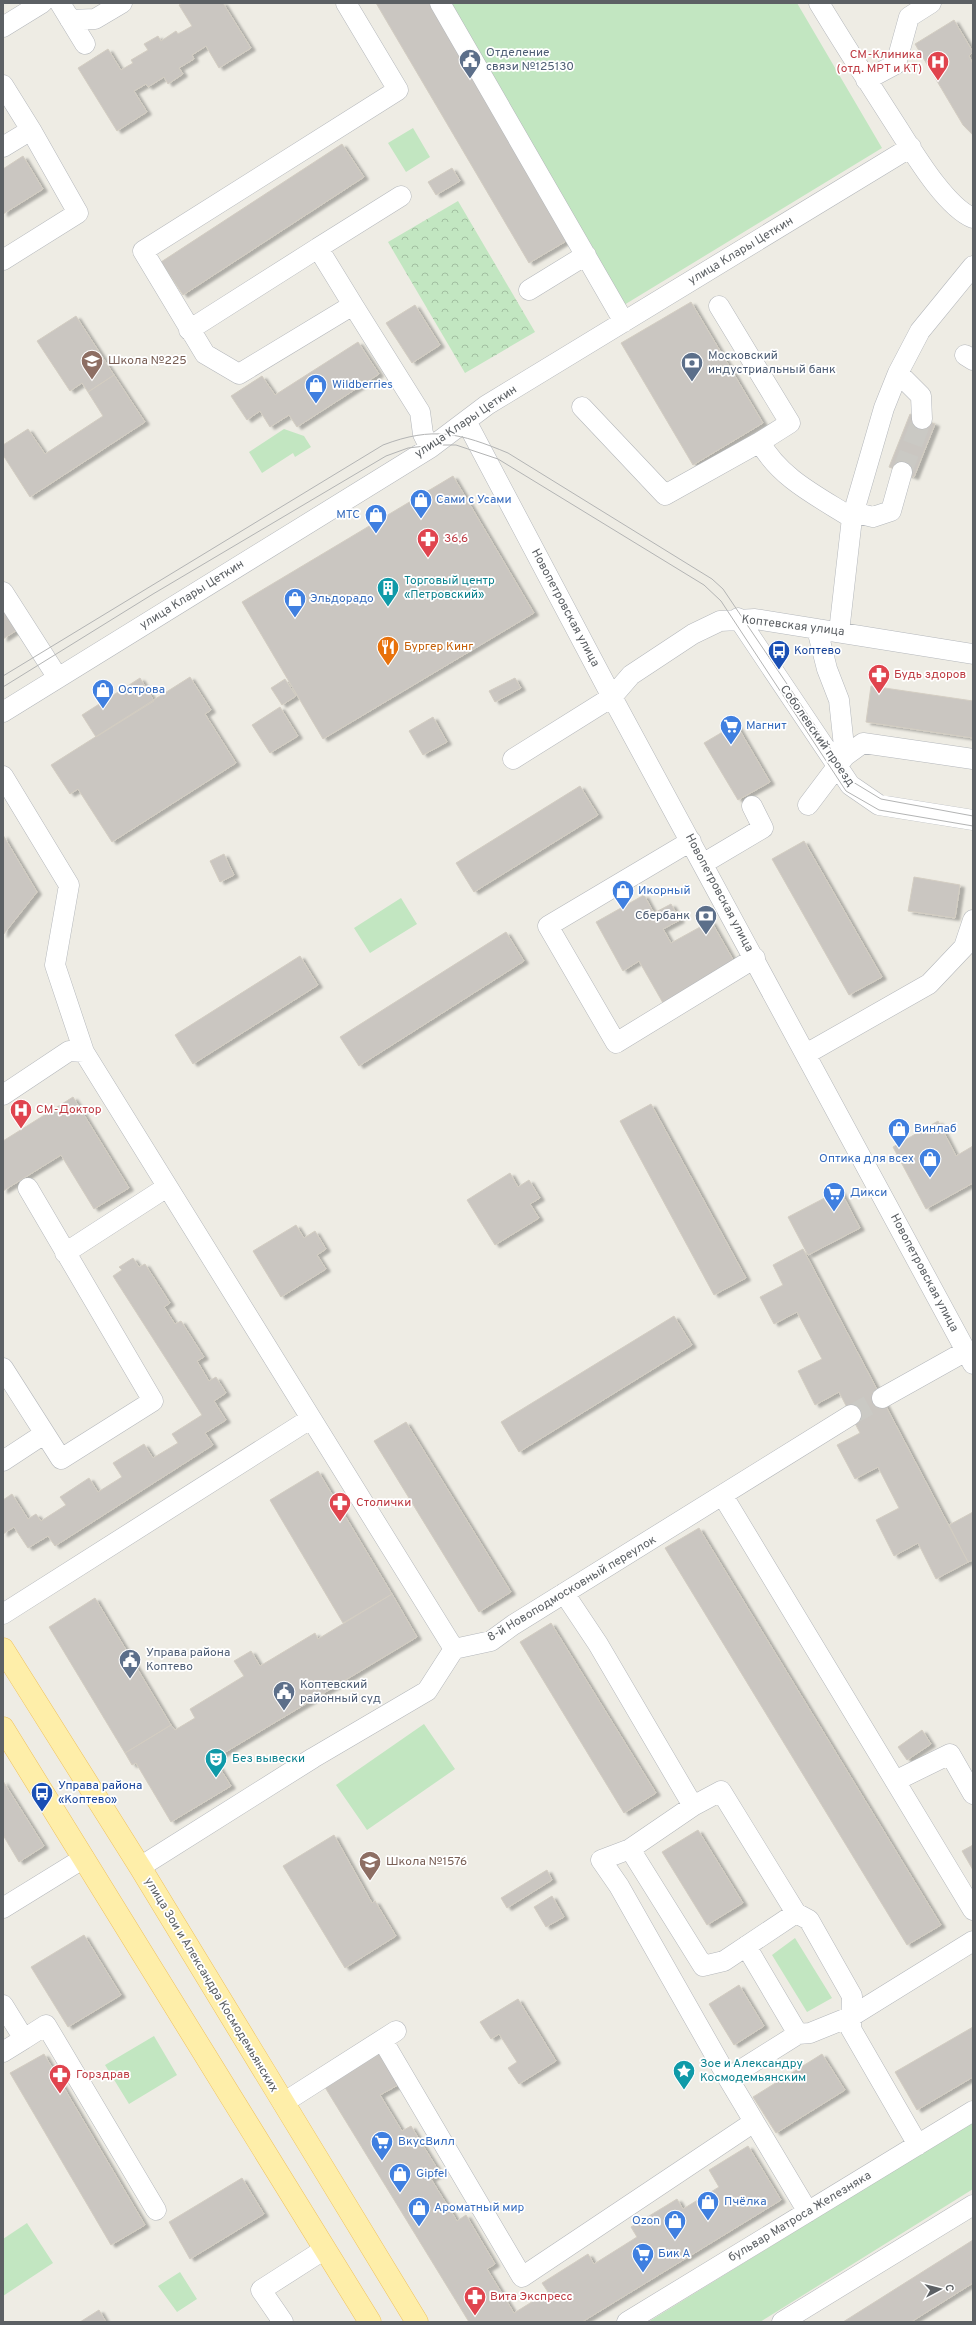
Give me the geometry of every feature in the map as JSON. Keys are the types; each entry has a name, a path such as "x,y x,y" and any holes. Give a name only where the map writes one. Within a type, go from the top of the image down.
{"main road":[{"name":"улица Зои и Александра Космодемьянских","path":"3,1649 140,1867 417,2322"},
{"path":"3,1728 370,2322"}],"street":[{"path":"3,27 42,3"},
{"path":"60,3 85,44"},
{"path":"70,20 95,19 122,3"},
{"path":"346,3 398,90 143,251 204,354 238,374 353,305"},
{"path":"440,3 624,322"},
{"path":"819,3 866,80 911,147 951,201 973,218"},
{"path":"866,80 896,64 909,18 931,3"},
{"path":"3,85 31,130 78,213 3,260"},
{"path":"3,147 31,130"},
{"name":"улица Клары Цеткин","path":"3,712 430,448 487,405 911,147"},
{"path":"189,330 400,196"},
{"path":"318,248 420,412 423,434 430,448"},
{"path":"529,290 586,255"},
{"path":"839,632 853,515 884,408 898,373 920,331 973,266"},
{"path":"582,407 665,494 760,442 790,423 719,306"},
{"path":"898,373 921,396 922,419"},
{"name":"Новопетровская улица","path":"466,421 612,697 704,863 970,1358"},
{"path":"760,442 767,456 808,492 853,515 873,516 891,511 902,472"},
{"path":"3,592 58,678"},
{"name":"Коптевская улица","path":"513,759 612,697 631,675 693,634 720,621 738,618 755,619 973,654"},
{"name":"Соболевский проезд","path":"738,618 841,761 850,785 879,805 973,820"},
{"path":"817,629 827,669 839,700 841,761"},
{"path":"808,805 841,761 864,743 973,759"},
{"path":"3,776 69,885 55,965 84,1052 310,1419 454,1649 428,1691 313,1758 140,1867"},
{"path":"704,863 763,828 752,806"},
{"path":"691,841 548,926 616,1043 755,958"},
{"path":"806,1054 930,984 964,947 973,920"},
{"path":"3,1095 69,1052 84,1052"},
{"path":"65,1253 167,1187"},
{"path":"3,1368 61,1459 153,1401 28,1188"},
{"path":"882,1398 970,1358"},
{"name":"8-й Новоподмосковный переулок","path":"454,1649 491,1641 564,1593 723,1496 851,1415"},
{"path":"3,1614 310,1419"},
{"path":"3,1461 44,1434"},
{"path":"723,1496 973,1910"},
{"path":"564,1593 598,1644 693,1806"},
{"path":"895,1781 950,1754 973,1794"},
{"path":"808,2212 728,2078 619,1886 601,1860 630,1849 693,1806 721,1791 796,1912 810,1920 852,1996 851,2029 918,2145"},
{"path":"630,1849 703,1966 724,1961 796,1912"},
{"path":"3,1908 84,1858"},
{"path":"728,2078 798,2034 810,2033 852,2016 973,1941"},
{"path":"746,1946 798,2034"},
{"path":"3,2005 24,2039"},
{"path":"3,2052 46,2025 156,2210"},
{"path":"283,2103 389,2036 522,2277 754,2122"},
{"name":"бульвар Матроса Железняка","path":"627,2322 973,2111"},
{"path":"782,2322 973,2205"},
{"path":"283,2322 261,2290 325,2249"}],"green space":[{"path":"447,3 797,3 882,148 624,305"},
{"path":"413,128 430,157 406,172 388,143"},
{"path":"458,201 535,332 465,373 388,242"},
{"path":"284,429 304,436 311,447 295,457 293,453 262,473 249,452"},
{"path":"401,898 417,924 370,953 354,928"},
{"path":"424,1724 455,1769 367,1830 336,1785"},
{"path":"795,1938 832,1998 807,2012 772,1955"},
{"path":"154,2036 177,2075 129,2104 105,2065"},
{"path":"973,2122 973,2189 760,2322 648,2322"},
{"path":"27,2223 53,2263 3,2296 3,2239"},
{"path":"180,2272 197,2299 177,2312 158,2286"}],"building":[{"path":"183,3 223,3 251,48 219,68 206,46 192,55 194,59 179,68 183,74 168,84 164,77 148,87 146,84 134,91 147,112 117,131 78,68 108,49 121,70 133,63 131,60 148,50 144,44 158,36 161,41 176,31 178,34 192,26 179,5"},
{"path":"376,3 429,3 568,240 529,263"},
{"path":"954,20 973,52 969,56 973,64 973,135 963,125 915,44"},
{"path":"342,144 364,177 183,295 161,262"},
{"path":"23,156 43,189 3,214 3,169"},
{"path":"452,168 460,181 436,195 428,182"},
{"name":"Московский индустриальный банк","path":"691,302 763,423 693,465 621,343"},
{"path":"415,305 440,345 412,363 386,323"},
{"path":"76,316 114,375 88,392 82,383 70,391 37,341"},
{"path":"358,342 379,374 297,427 289,415 270,427 260,411 247,420 231,396 262,376 275,395"},
{"path":"114,375 145,422 30,497 3,455 3,445 28,429 45,454 103,416 88,392"},
{"path":"910,414 935,424 914,477 889,467"},
{"name":"Торговый центр «Петровский»","path":"453,476 534,613 323,739 242,602"},
{"path":"3,608 17,630 3,639"},
{"path":"190,677 211,710 205,714 236,763 112,842 78,789 70,794 51,765"},
{"path":"140,678 154,701 96,737 82,715"},
{"path":"515,678 521,688 495,702 489,691"},
{"path":"285,679 296,696 282,705 271,688"},
{"path":"871,686 973,701 973,738 866,722"},
{"path":"280,707 298,736 270,753 252,725"},
{"path":"433,717 447,742 423,755 409,731"},
{"path":"736,724 770,782 738,800 704,743"},
{"path":"580,786 598,815 474,892 456,863"},
{"path":"3,835 37,892 3,935"},
{"path":"804,841 882,977 849,995 772,859"},
{"path":"224,854 234,875 220,882 210,861"},
{"path":"914,877 960,885 955,918 908,911"},
{"path":"644,895 654,913 671,904 680,920 663,929 671,943 711,921 735,963 663,1003 639,961 623,971 596,922"},
{"path":"506,932 524,961 359,1066 340,1037"},
{"path":"300,956 318,985 193,1064 175,1035"},
{"path":"73,1097 129,1188 94,1209 61,1155 3,1191 3,1141"},
{"path":"651,1104 746,1278 714,1295 620,1121"},
{"path":"938,1121 956,1156 973,1146 973,1183 926,1209 893,1147"},
{"path":"510,1173 518,1187 529,1180 540,1198 530,1204 539,1218 495,1245 467,1200"},
{"path":"840,1190 860,1228 808,1255 788,1217"},
{"path":"296,1225 304,1238 315,1231 326,1249 317,1255 326,1269 281,1297 253,1251"},
{"path":"803,1249 968,1562 936,1579 918,1543 894,1556 876,1520 899,1508 878,1467 855,1479 837,1445 860,1433 839,1392 815,1405 798,1371 822,1359 797,1312 774,1324 760,1297 783,1285 773,1265"},
{"path":"133,1258 139,1267 145,1264 170,1303 164,1307 175,1324 181,1321 204,1357 197,1361 209,1381 216,1377 226,1393 214,1401 226,1420 205,1433 213,1445 55,1546 48,1536 28,1548 14,1527 3,1534 3,1500 12,1494 28,1519 36,1514 41,1521 66,1505 60,1497 89,1478 98,1492 122,1477 113,1463 144,1444 153,1458 178,1443 172,1434 202,1415 113,1276 122,1270 119,1267"},
{"path":"674,1316 692,1345 519,1452 501,1422"},
{"path":"406,1422 511,1592 479,1612 374,1441"},
{"path":"318,1471 392,1594 343,1623 270,1500"},
{"path":"973,1512 973,1560 968,1562 949,1525"},
{"path":"699,1528 941,1925 907,1945 665,1548"},
{"path":"392,1594 417,1637 214,1759 231,1786 171,1822 136,1763 132,1765 125,1753 171,1725 175,1730 195,1718 190,1709 244,1676 234,1661 251,1651 260,1666 315,1633 318,1639"},
{"path":"95,1598 171,1725 125,1753 49,1627"},
{"path":"551,1623 656,1793 624,1813 520,1642"},
{"path":"922,1730 931,1744 907,1760 898,1747"},
{"path":"3,1781 44,1846 19,1862 3,1835"},
{"path":"698,1830 743,1903 707,1925 662,1852"},
{"path":"334,1835 372,1903 375,1901 396,1936 345,1968 283,1866"},
{"path":"973,1845 973,1870 962,1851"},
{"path":"547,1870 552,1880 507,1908 501,1898"},
{"path":"552,1896 564,1917 546,1927 534,1907"},
{"path":"84,1935 121,1995 68,2027 31,1967"},
{"path":"739,1985 764,2026 734,2045 709,2004"},
{"path":"518,1999 556,2061 519,2084 508,2068 517,2062 499,2034 491,2039 480,2022"},
{"path":"973,2027 973,2077 917,2110 895,2072"},
{"path":"377,2051 398,2085 380,2095 402,2131 411,2126 440,2173 431,2179 457,2221 466,2215 495,2264 487,2269 514,2313 548,2292 542,2283 588,2254 594,2264 637,2237 631,2227 677,2199 683,2209 719,2187 709,2170 748,2146 781,2200 582,2322 469,2322 323,2084"},
{"path":"44,2054 145,2225 111,2245 10,2073"},
{"path":"822,2054 845,2090 776,2133 753,2097"},
{"path":"242,2178 264,2214 190,2259 169,2222"},
{"path":"973,2240 973,2283 911,2322 843,2322"},
{"path":"99,2310 106,2322 80,2322"}],"tunnel":[{"path":"902,472 922,419"},
{"path":"851,1415 882,1398"}],"tram line":[{"path":"3,676 383,445 417,435 446,434 475,441 508,453 712,579 723,589 853,782 881,799 973,816"},
{"path":"3,687 153,594 386,456 408,448 434,445 456,445 498,459 704,585 721,601 846,791 879,810 973,826"}],"place":[{"name":"Отделение связи №125130","path":"470,80"},
{"name":"СМ-Клиника (отд. МРТ и КТ)","path":"938,82"},
{"name":"Школа №225","path":"92,380"},
{"name":"Московский индустриальный банк","path":"692,382"},
{"name":"Wildberries","path":"316,404"},
{"name":"Сами с Усами","path":"421,520"},
{"name":"МТС","path":"376,534"},
{"name":"36,6","path":"428,558"},
{"name":"Торговый центр «Петровский»","path":"388,608"},
{"name":"Эльдорадо","path":"295,618"},
{"name":"Бургер Кинг","path":"388,666"},
{"name":"Коптево","path":"779,670"},
{"name":"Будь здоров","path":"879,694"},
{"name":"Острова","path":"103,710"},
{"name":"Магнит","path":"731,746"},
{"name":"Икорный","path":"623,910"},
{"name":"Сбербанк","path":"706,936"},
{"name":"СМ-Доктор","path":"21,1130"},
{"name":"Винлаб","path":"899,1148"},
{"name":"Оптика для всех","path":"930,1178"},
{"name":"Дикси","path":"834,1212"},
{"name":"Столички","path":"340,1522"},
{"name":"Управа района Коптево","path":"130,1680"},
{"name":"Коптевский районный суд","path":"284,1712"},
{"name":"Без вывески","path":"216,1778"},
{"name":"Управа района «Коптево»","path":"42,1812"},
{"name":"Школа №1576","path":"370,1882"},
{"name":"Зое и Александру Космодемьянским","path":"684,2090"},
{"name":"Горздрав","path":"60,2094"},
{"name":"ВкусВилл","path":"382,2162"},
{"name":"Gipfel","path":"400,2194"},
{"name":"Пчёлка","path":"708,2222"},
{"name":"Ароматный мир","path":"419,2228"},
{"name":"Ozon","path":"675,2240"},
{"name":"Бик А","path":"643,2274"},
{"name":"Вита Экспресс","path":"475,2316"}]}
